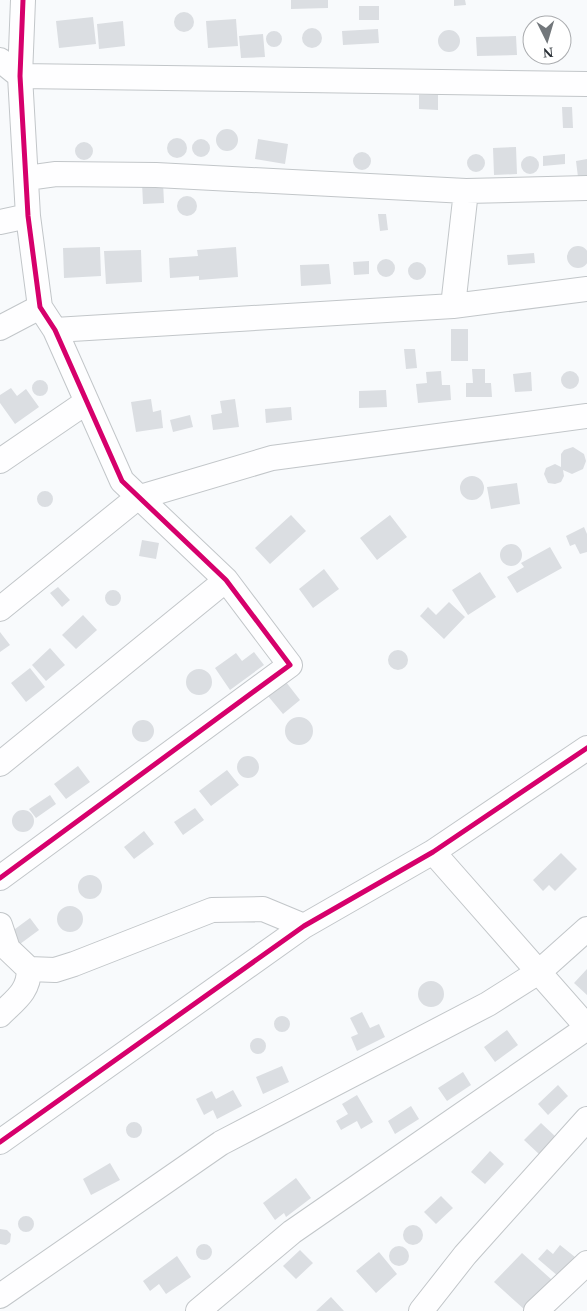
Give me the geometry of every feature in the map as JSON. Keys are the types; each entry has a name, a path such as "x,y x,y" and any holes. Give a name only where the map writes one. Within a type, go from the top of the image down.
{"street":[{"path":"0,879 290,665 226,580 137,498 122,481 85,402 55,330 40,307 28,216 20,76 23,0"},
{"path":"0,60 20,76 587,84"},
{"path":"27,178 56,174 156,174 466,191 587,188"},
{"path":"453,306 466,191"},
{"path":"0,222 28,216"},
{"path":"55,330 453,306 587,289"},
{"path":"0,328 40,307"},
{"path":"0,461 85,402"},
{"path":"0,609 137,498 272,458 587,416"},
{"path":"0,764 226,580"},
{"path":"0,1142 304,926 434,852 587,748"},
{"path":"198,1311 292,1232 587,1028 540,971 434,852"},
{"path":"0,925 8,949 29,969 55,970 212,910 264,909 304,926"},
{"path":"0,1296 221,1143 488,1004 540,971 587,929"},
{"path":"0,1015 22,994 29,982 29,969"},
{"path":"421,1311 465,1255 587,1119"},
{"path":"536,1311 587,1263"}],"building":[{"path":"291,0 328,0 328,8 291,9"},
{"path":"454,0 465,0 466,5 454,6"},
{"path":"359,6 379,6 379,20 359,20"},
{"path":"184,12 191,15 194,22 191,29 184,32 177,29 174,22 177,15"},
{"path":"93,17 96,44 59,48 56,21"},
{"path":"236,19 238,46 208,48 206,21"},
{"path":"123,21 125,46 99,49 97,24"},
{"path":"312,28 319,31 322,38 319,45 312,48 305,45 302,38 305,31"},
{"path":"378,29 379,43 343,45 342,31"},
{"path":"449,30 457,33 460,41 457,49 449,52 441,49 438,41 441,33"},
{"path":"271,31 277,31 282,36 280,45 271,47 266,42 266,36"},
{"path":"263,34 265,57 241,58 239,36"},
{"path":"516,36 517,55 477,56 476,37"},
{"path":"419,95 438,95 438,110 419,109"},
{"path":"562,107 572,107 573,128 563,128"},
{"path":"227,129 237,136 238,140 231,150 227,151 217,144 216,140 223,130"},
{"path":"177,138 184,141 187,148 184,155 177,158 170,155 167,148 170,141"},
{"path":"201,139 207,142 210,148 207,154 201,157 195,154 192,148 195,142"},
{"path":"258,139 288,144 285,164 255,159"},
{"path":"84,142 92,147 93,151 88,159 84,160 76,155 75,151 80,143"},
{"path":"516,147 517,174 494,175 493,148"},
{"path":"362,152 368,155 371,161 368,167 362,170 356,167 353,161 356,155"},
{"path":"476,154 482,157 485,163 482,169 476,172 470,169 467,163 470,157"},
{"path":"565,154 565,164 543,166 543,156"},
{"path":"526,156 534,156 539,161 537,172 526,174 521,169 521,161"},
{"path":"587,159 587,176 578,177 576,161"},
{"path":"163,182 164,203 143,204 142,183"},
{"path":"187,196 194,199 197,206 194,213 187,216 180,213 177,206 180,199"},
{"path":"378,214 386,214 388,230 380,231"},
{"path":"578,246 586,249 589,257 586,265 578,268 570,265 567,257 570,249"},
{"path":"100,247 101,276 64,278 63,248"},
{"path":"236,247 238,277 199,280 199,276 170,278 169,258 198,256 197,250"},
{"path":"141,250 142,282 106,284 104,251"},
{"path":"534,253 535,263 508,265 507,255"},
{"path":"386,259 394,264 395,268 390,276 386,277 378,272 377,268 382,260"},
{"path":"369,261 369,274 354,275 353,262"},
{"path":"417,262 423,265 426,271 423,277 417,280 411,277 408,271 411,265"},
{"path":"329,264 331,284 301,286 300,265"},
{"path":"451,329 468,329 468,361 451,361"},
{"path":"404,349 415,349 417,368 406,369"},
{"path":"472,369 485,369 485,383 491,383 492,397 466,397 466,383 473,383"},
{"path":"441,371 442,385 450,385 451,400 418,403 416,384 427,383 426,372"},
{"path":"570,371 578,376 579,380 574,388 570,389 562,384 561,380 566,372"},
{"path":"531,372 532,391 515,392 513,374"},
{"path":"40,380 46,382 48,388 46,394 40,396 34,394 32,388 34,382"},
{"path":"11,388 17,396 26,389 39,407 15,424 0,403 0,395"},
{"path":"386,390 387,407 359,408 359,391"},
{"path":"151,399 153,412 161,410 163,428 136,432 131,402"},
{"path":"235,399 239,427 213,430 211,415 222,413 220,401"},
{"path":"291,407 292,420 266,423 265,409"},
{"path":"190,415 193,427 173,432 170,420"},
{"path":"573,447 584,454 586,461 583,469 572,474 563,470 564,476 561,482 555,484 548,483 544,474 546,468 555,464 561,467 561,454 564,450"},
{"path":"472,476 481,479 484,488 481,497 472,500 463,497 460,488 463,479"},
{"path":"517,483 520,504 491,509 487,487"},
{"path":"45,491 51,493 53,499 51,505 45,507 39,505 37,499 39,493"},
{"path":"291,515 306,531 270,564 255,548"},
{"path":"390,515 407,537 377,560 360,538"},
{"path":"584,527 587,534 587,552 580,554 575,544 570,546 566,536"},
{"path":"142,540 159,543 156,559 139,556"},
{"path":"511,544 519,547 522,555 519,563 511,566 503,563 500,555 503,547"},
{"path":"550,547 562,568 517,593 507,577 524,567 521,563"},
{"path":"324,569 339,589 313,608 299,589"},
{"path":"480,572 496,597 468,615 452,590"},
{"path":"58,587 70,600 62,607 50,593"},
{"path":"113,590 119,592 121,598 119,604 113,606 107,604 105,598 107,592"},
{"path":"449,602 465,617 444,639 420,616 428,607 436,615"},
{"path":"83,615 97,630 76,649 62,635"},
{"path":"0,632 10,645 0,652"},
{"path":"50,648 65,665 46,681 32,665"},
{"path":"394,650 402,650 408,656 408,664 402,670 394,670 388,664 388,656"},
{"path":"254,652 264,665 230,690 215,668 236,653 242,661"},
{"path":"30,668 45,687 26,702 11,683"},
{"path":"199,669 208,673 212,682 208,691 199,695 190,691 186,682 190,673"},
{"path":"286,682 300,700 283,714 268,696"},
{"path":"299,717 309,721 313,731 309,741 299,745 289,741 285,731 289,721"},
{"path":"143,720 151,723 154,731 151,739 143,742 135,739 132,731 135,723"},
{"path":"248,756 256,759 259,767 256,775 248,778 240,775 237,767 240,759"},
{"path":"78,766 90,782 66,799 54,784"},
{"path":"227,770 239,785 211,806 199,791"},
{"path":"50,795 56,804 36,818 29,809"},
{"path":"195,808 204,820 183,835 174,822"},
{"path":"23,810 31,813 34,821 31,829 23,832 15,829 12,821 15,813"},
{"path":"144,831 154,844 134,859 124,847"},
{"path":"561,853 577,869 555,891 549,885 543,891 533,880"},
{"path":"90,875 95,876 101,882 101,892 95,898 90,899 85,898 79,892 78,887 79,882 85,876"},
{"path":"70,906 79,910 83,919 79,928 70,932 61,928 57,919 61,910"},
{"path":"30,918 39,930 20,944 11,932"},
{"path":"587,969 587,995 574,983"},
{"path":"431,981 440,985 444,994 440,1003 431,1007 422,1003 418,994 422,985"},
{"path":"362,1012 370,1028 379,1024 385,1037 357,1051 351,1037 358,1034 350,1018"},
{"path":"282,1016 288,1018 290,1024 288,1030 282,1032 276,1030 274,1024 276,1018"},
{"path":"507,1030 518,1045 495,1062 484,1047"},
{"path":"258,1038 264,1040 266,1046 264,1052 258,1054 252,1052 250,1046 252,1040"},
{"path":"282,1066 289,1082 263,1094 256,1077"},
{"path":"463,1072 471,1085 447,1101 438,1088"},
{"path":"558,1085 568,1096 548,1115 538,1104"},
{"path":"233,1090 242,1106 217,1119 213,1110 204,1115 196,1099 212,1091 216,1099"},
{"path":"357,1095 373,1122 361,1129 357,1121 341,1130 336,1121 348,1114 342,1104"},
{"path":"411,1106 419,1119 395,1134 388,1121"},
{"path":"131,1122 137,1122 142,1127 140,1136 131,1138 126,1133 126,1127"},
{"path":"541,1123 557,1138 540,1155 524,1140"},
{"path":"490,1151 504,1164 485,1184 471,1172"},
{"path":"110,1163 120,1180 91,1195 83,1179"},
{"path":"296,1178 311,1198 286,1217 284,1213 275,1220 263,1203"},
{"path":"441,1196 453,1208 436,1224 424,1212"},
{"path":"26,1216 32,1218 34,1224 32,1230 26,1232 20,1230 18,1224 20,1218"},
{"path":"413,1225 420,1228 423,1235 420,1242 413,1245 406,1242 403,1235 406,1228"},
{"path":"0,1229 7,1230 11,1234 10,1242 6,1245 0,1244"},
{"path":"201,1244 207,1244 212,1249 210,1258 201,1260 196,1255 196,1249"},
{"path":"560,1245 575,1257 558,1276 538,1259 547,1249 553,1254"},
{"path":"399,1246 406,1249 409,1256 406,1263 399,1266 392,1263 389,1256 392,1249"},
{"path":"300,1250 313,1263 296,1279 283,1266"},
{"path":"379,1252 397,1274 376,1293 356,1271"},
{"path":"522,1253 552,1280 525,1310 494,1282"},
{"path":"177,1256 191,1277 166,1294 159,1284 150,1291 143,1281"},
{"path":"331,1297 344,1311 316,1311"}],"cycle path":[{"path":"0,878 290,665 226,580 122,481 55,330 40,307 28,216 20,76 23,0"},
{"path":"0,1142 304,926 433,852 587,748"}]}
